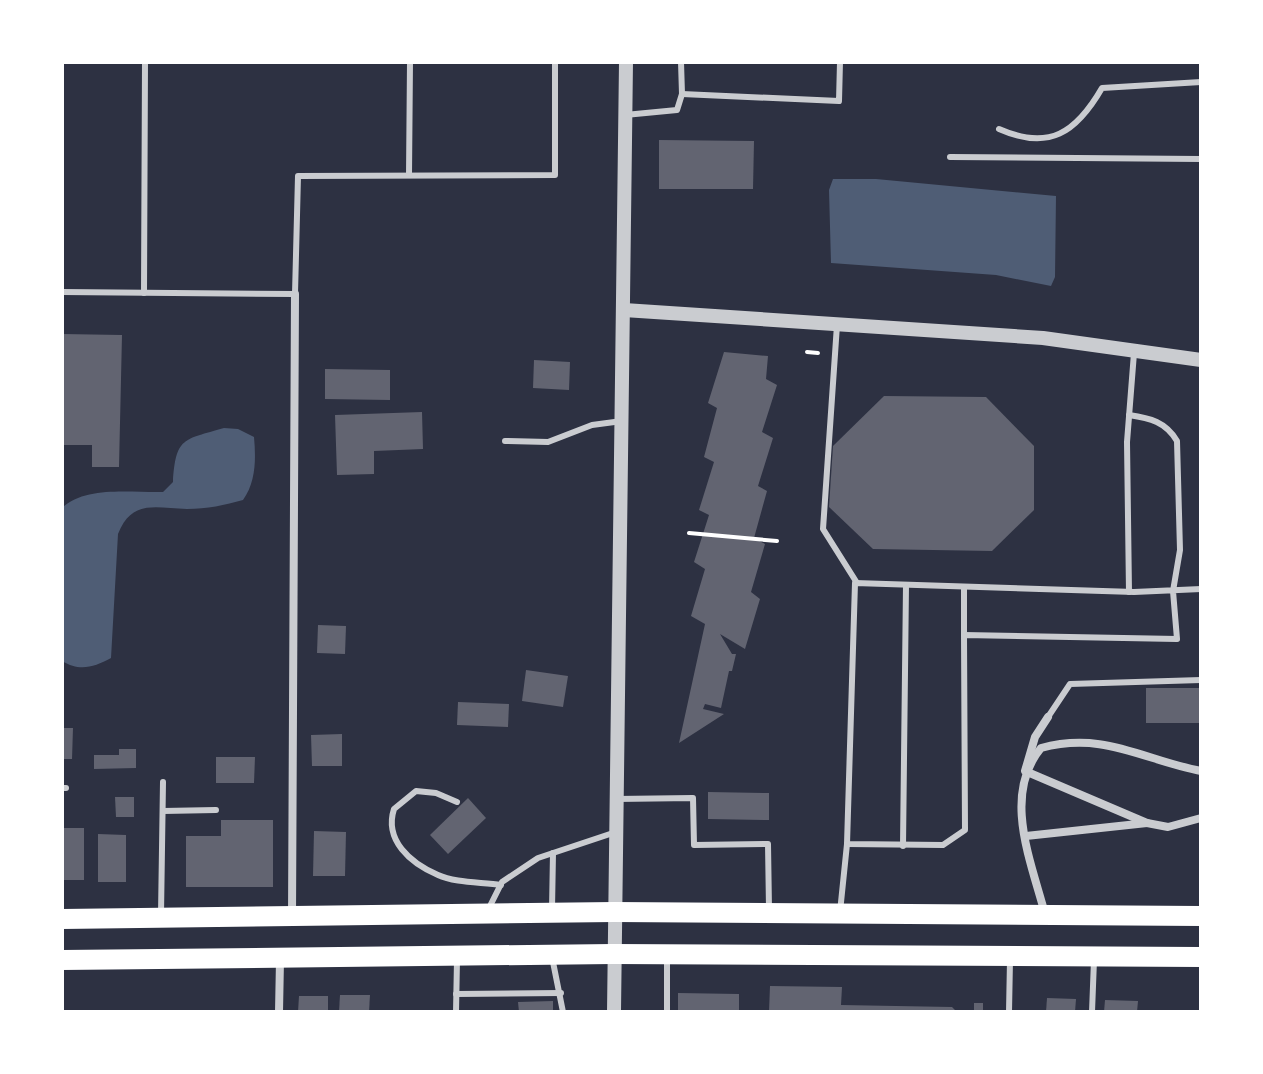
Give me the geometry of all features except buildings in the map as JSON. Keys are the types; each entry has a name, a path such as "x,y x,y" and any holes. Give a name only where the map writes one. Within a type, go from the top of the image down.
{"main road":[{"path":"62,919 614,912 1201,916"},
{"path":"62,960 613,954 1195,955"}],"street":[{"path":"614,1012 626,62"},
{"path":"292,918 295,294"},
{"path":"624,310 1043,338 1201,360"},
{"path":"1045,915 1020,806 1025,771 1035,737 1048,717"},
{"path":"1025,771 1041,748 1078,743 1133,749 1201,771"},
{"path":"1025,771 1147,823 1168,827 1201,818"},
{"path":"1026,836 1147,823"},
{"path":"279,1012 280,960"}],"lane":[{"path":"144,293 145,62"},
{"path":"409,175 410,62"},
{"path":"62,292 295,294 298,176 555,175 555,62"},
{"path":"625,115 670,113 680,107 681,62"},
{"path":"682,94 839,101 840,62"},
{"path":"999,129 1023,140 1040,141 1084,119 1102,88 1201,82"},
{"path":"950,157 1201,159"},
{"path":"837,324 823,529 857,583 847,844 840,913"},
{"path":"1129,592 1129,415 1134,353"},
{"path":"964,635 1177,639 1173,591 1180,550 1177,441 1169,428 1147,418 1129,415"},
{"path":"505,441 548,442 592,425 623,421"},
{"path":"857,583 1129,592 1201,589"},
{"path":"903,846 906,585"},
{"path":"847,844 943,845 965,830 964,587"},
{"path":"1048,717 1070,684 1201,680"},
{"path":"161,918 163,782"},
{"path":"457,802 436,793 416,791 394,809 391,831 401,851 439,876 501,885"},
{"path":"616,799 693,798 694,845 768,844 769,913"},
{"path":"163,811 216,810"},
{"path":"486,914 501,885 538,858 616,832"},
{"path":"552,913 553,853"},
{"path":"666,1012 667,954"},
{"path":"552,955 563,1012"},
{"path":"1009,1012 1010,956"},
{"path":"456,1012 457,957"},
{"path":"1092,1012 1094,957"},
{"path":"456,994 561,993"}],"path":[{"path":"807,352 818,353"},
{"path":"689,533 777,541"}],"water":[{"path":"833,179 876,179 1056,196 1055,277 1051,286 996,275 831,263 829,190"},
{"path":"224,428 238,429 254,437 254,470 243,500 202,508 146,508 130,515 118,534 111,658 87,667 62,661 62,508 72,501 97,493 163,492 173,482 176,456 184,443"}]}
